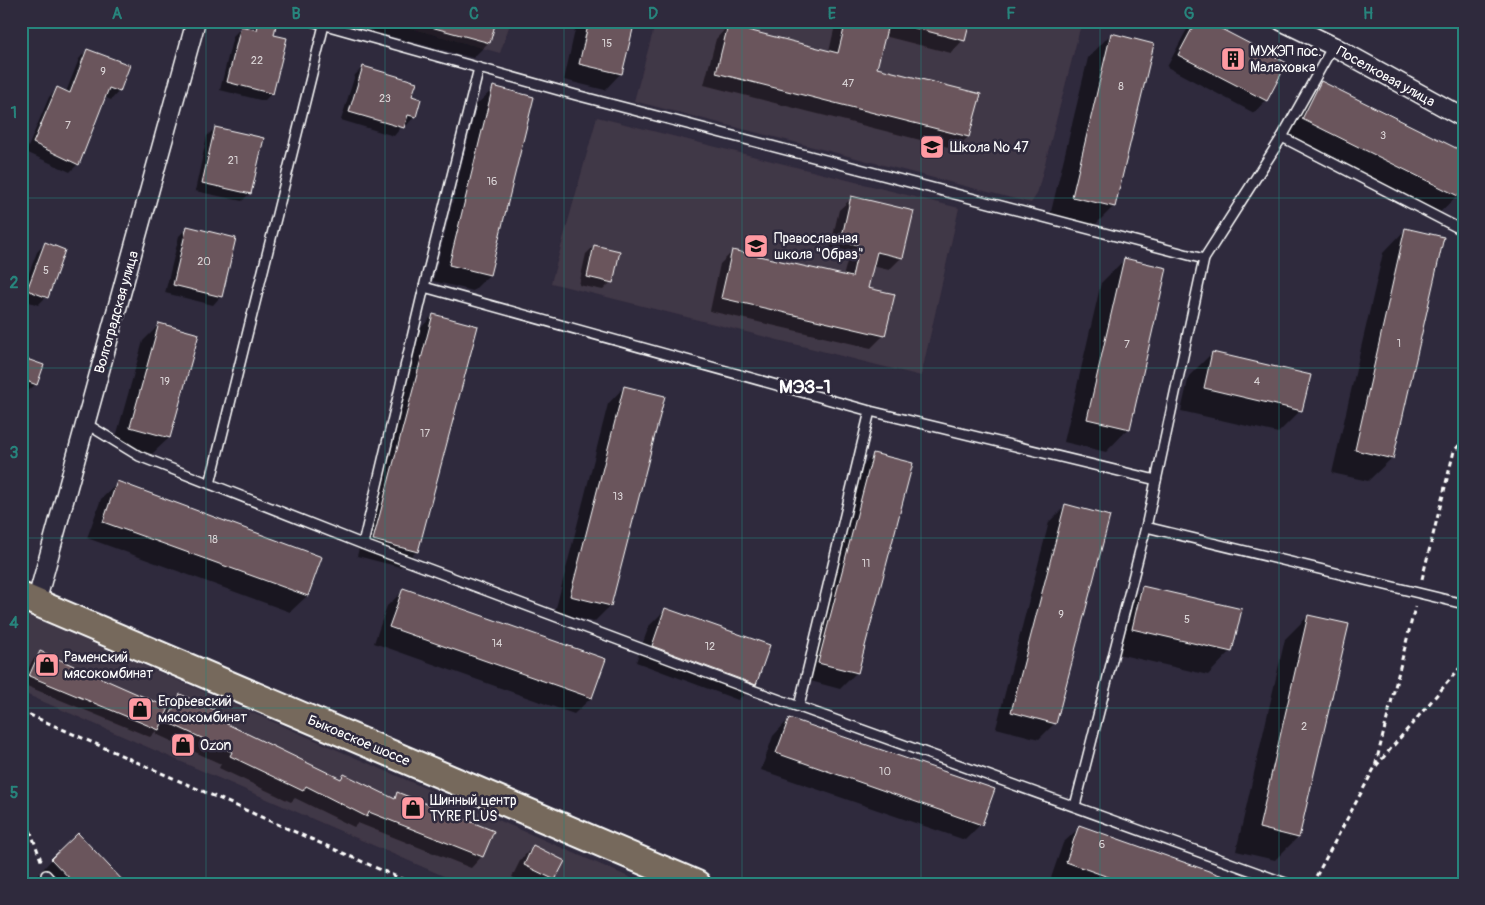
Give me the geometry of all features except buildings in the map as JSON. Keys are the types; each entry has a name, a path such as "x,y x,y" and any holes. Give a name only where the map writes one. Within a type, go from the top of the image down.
{"main road":[{"name":"Быковское шоссе","path":"29,599 697,884"}],"street":[{"name":"Волгоградская улица","path":"29,599 85,423 196,21"},
{"name":"Поселковая улица","path":"1281,21 1333,46 1464,118"}],"lane":[{"path":"311,21 479,68 1204,258"},
{"path":"210,484 324,25"},
{"path":"1075,806 1146,527 1204,258 1282,137 1333,46"},
{"path":"363,544 424,287 479,68"},
{"path":"1282,137 1464,231"},
{"path":"424,287 870,410 1156,480"},
{"path":"799,706 870,410"},
{"path":"85,423 139,456 363,544 744,687 1288,884"},
{"path":"1146,527 1464,604"},
{"path":"46,875 54,884"}],"path":[{"path":"1375,767 1454,451 1464,440"},
{"path":"1312,884 1375,767 1464,663"},
{"path":"21,711 413,884"},
{"path":"21,805 46,875"}],"shaded area":[{"path":"384,21 511,21 500,53"},
{"name":"Школа № 47","path":"656,21 1082,21 1037,194 1031,203 634,101"},
{"name":"Православная школа \"Образ\"","path":"597,117 959,208 921,376 551,283"},
{"path":"21,612 645,884 462,884 21,692"}],"place":[{"name":"МУЖЭП пос. Малаховка","path":"1233,59"},
{"name":"Школа № 47","path":"932,147"},
{"name":"Православная школа \"Образ\"","path":"756,246"},
{"name":"Раменский мясокомбинат","path":"47,665"},
{"name":"Егорьевский мясокомбинат","path":"140,709"},
{"name":"Ozon","path":"183,745"},
{"name":"Шинный центр TYRE PLUS","path":"413,808"}],"district":[{"name":"МЭЗ-1","path":"805,386"}]}
